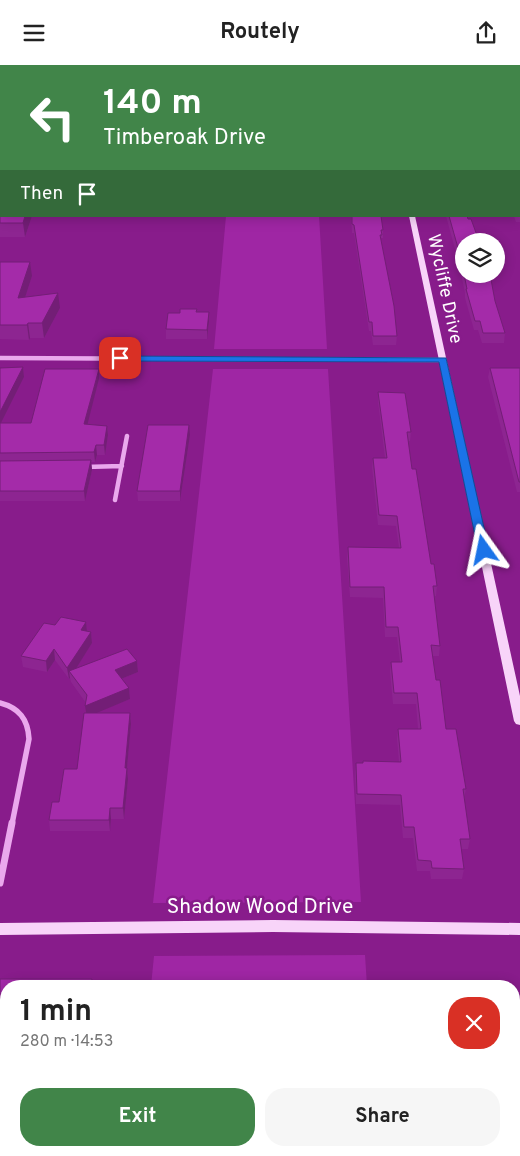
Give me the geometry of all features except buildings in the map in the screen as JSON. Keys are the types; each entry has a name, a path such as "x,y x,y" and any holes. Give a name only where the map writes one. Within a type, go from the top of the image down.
{"street":[{"name":"Wycliffe Drive","path":"412,217 520,721"},
{"path":"0,358 443,360"},
{"path":"115,500 127,436"},
{"path":"75,467 122,467"},
{"path":"0,703 18,710 25,718 29,727 29,739 0,883"},
{"name":"Shadow Wood Drive","path":"0,929 272,926 520,929"}],"shaded area":[{"path":"226,217 319,217 327,349 214,349"},
{"path":"213,369 328,369 361,902 153,903"},
{"path":"365,955 367,980 152,980 154,956"}],"route":[{"path":"120,358 443,360 484,550"}]}
